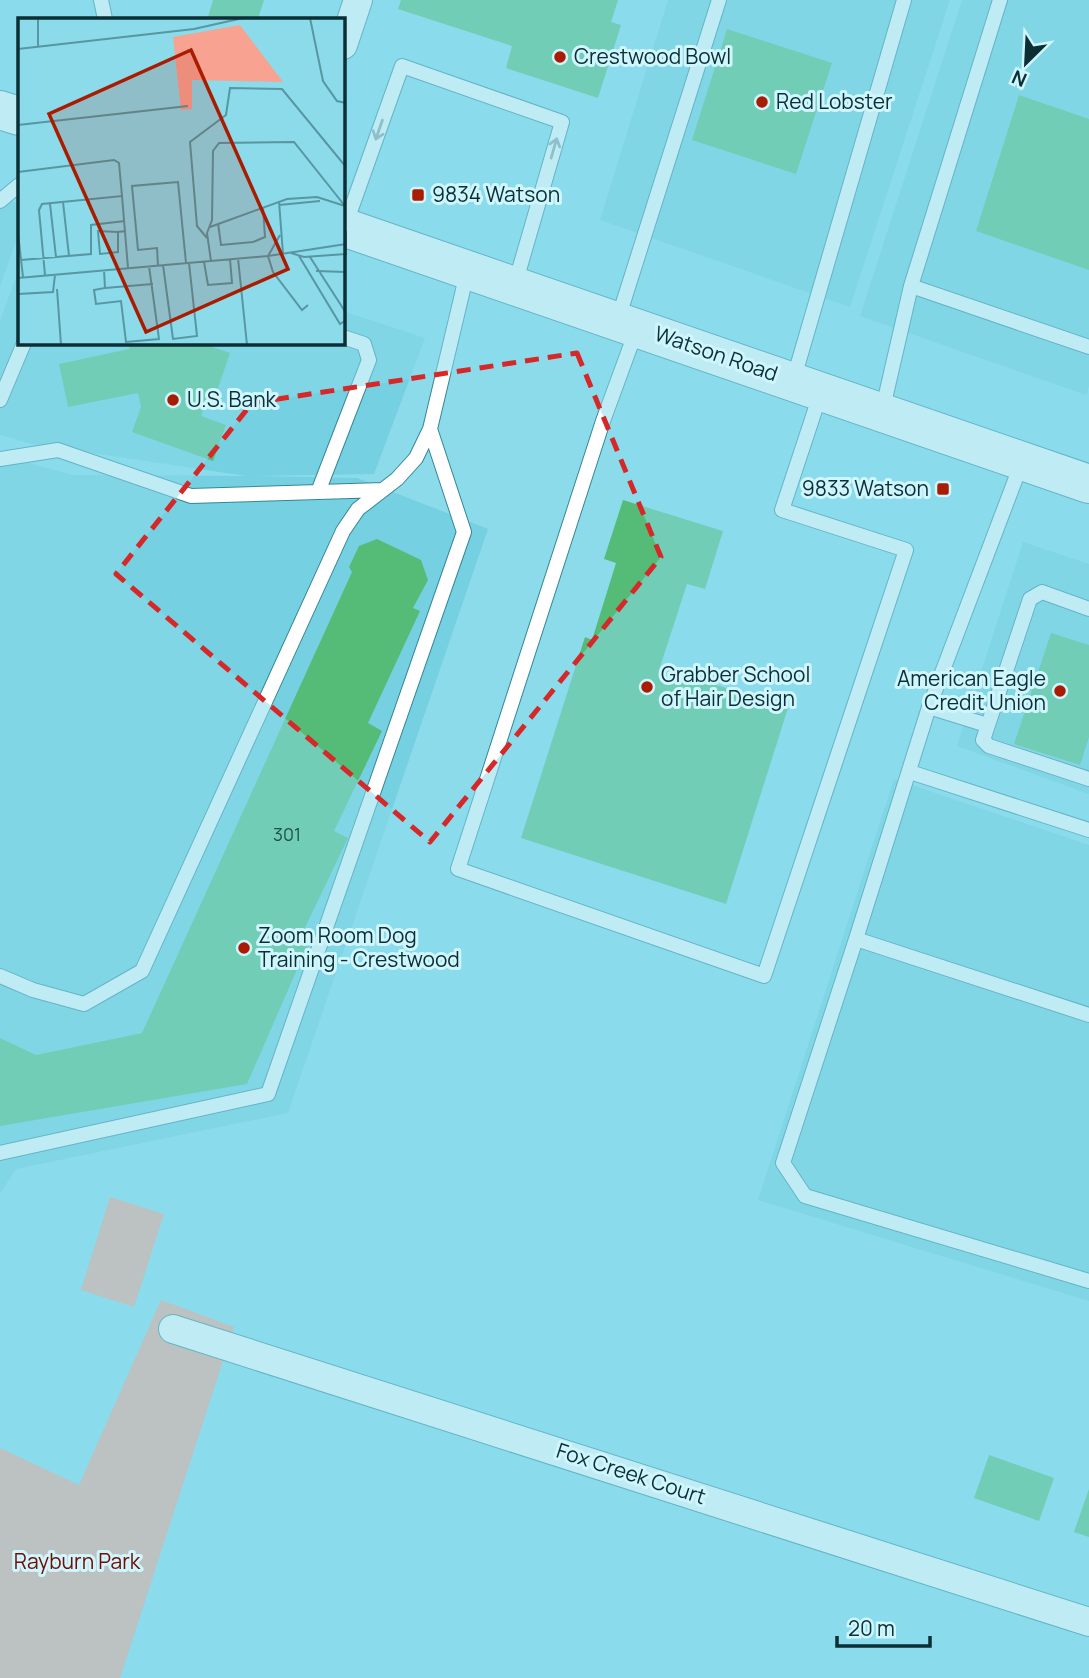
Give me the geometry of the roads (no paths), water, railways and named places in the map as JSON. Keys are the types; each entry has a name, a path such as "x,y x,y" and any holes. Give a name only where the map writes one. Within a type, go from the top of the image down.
{"main road":[{"path":"0,110 18,117"},
{"name":"Watson Road","path":"345,227 1089,484"}],"street":[{"path":"345,39 358,0"},
{"name":"Fox Creek Court","path":"173,1329 1089,1622"}],"lane":[{"path":"101,0 106,18"},
{"path":"719,0 598,434 458,869 764,976 906,550 782,510 808,385 904,0"},
{"path":"882,412 911,286 1000,0"},
{"path":"345,224 402,66 562,122 515,284"},
{"path":"0,201 18,186"},
{"path":"0,976 33,990 84,1004 142,971 343,531 358,509 397,479 416,458 430,429 468,270"},
{"path":"911,286 1089,348"},
{"path":"318,492 369,360 364,344 345,338"},
{"path":"0,400 23,345"},
{"path":"0,1153 268,1094 464,532 430,429"},
{"path":"0,459 58,450 191,496 383,489"},
{"path":"1022,461 929,707 783,1163 805,1196 1089,1281"},
{"path":"1089,609 1042,592 1030,599 983,740 989,746 1089,779"},
{"path":"929,707 987,725"},
{"path":"910,772 1089,830"},
{"path":"856,939 1089,1015"}],"place":[{"name":"Crestwood Bowl","path":"560,57"},
{"name":"Red Lobster","path":"762,102"},
{"name":"9834 Watson","path":"418,195"},
{"name":"U.S. Bank","path":"173,400"},
{"name":"9833 Watson","path":"943,489"},
{"name":"Grabber School of Hair Design","path":"647,687"},
{"name":"American Eagle Credit Union","path":"1060,691"},
{"name":"Zoom Room Dog Training - Crestwood","path":"244,948"}],"park label":[{"name":"Rayburn Park","path":"77,1562"}]}
